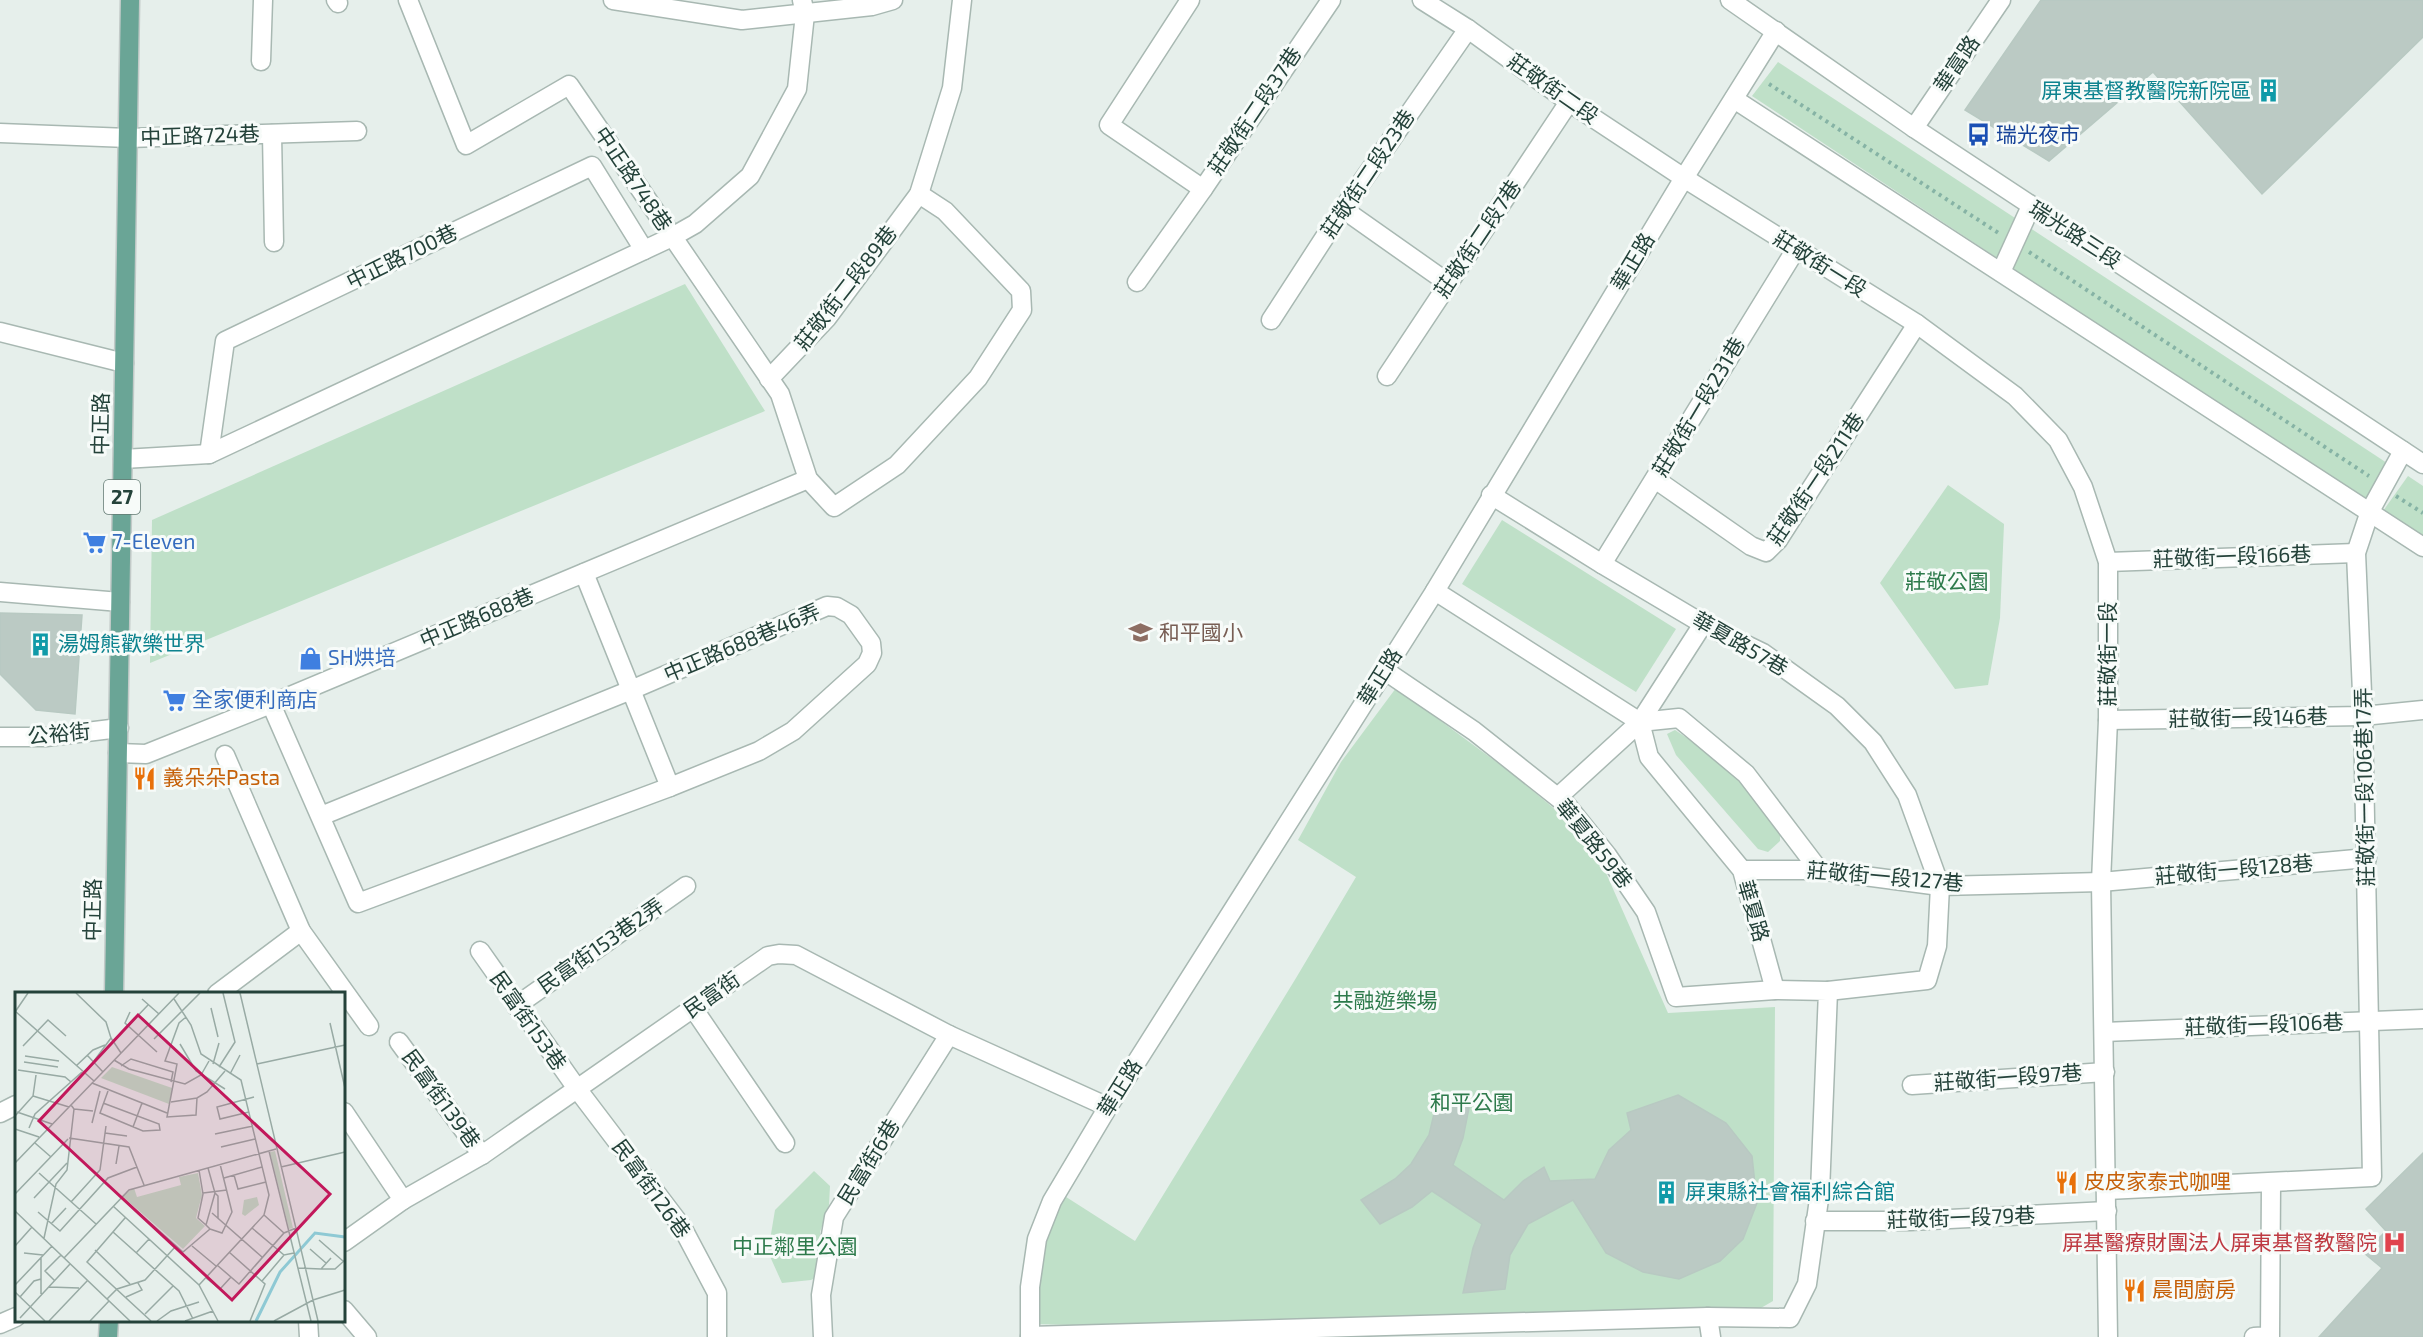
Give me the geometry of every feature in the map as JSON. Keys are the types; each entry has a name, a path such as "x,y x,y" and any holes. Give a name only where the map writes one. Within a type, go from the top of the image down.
{"main road":[{"name":"中正路","path":"114,992 130,0"},
{"path":"108,1337 109,1322"}],"street":[{"path":"261,61 263,0"},
{"name":"中正路748巷","path":"408,0 466,145 569,85 780,394 808,479 834,507 897,465 978,378 1022,310 1022,291 945,211 919,194"},
{"path":"613,0 742,20 803,7 872,6 893,0"},
{"name":"莊敬街二段89巷","path":"769,379 827,318 919,194 952,88 962,0"},
{"name":"莊敬街二段37巷","path":"1190,0 1109,125 1203,189 1331,0"},
{"name":"莊敬街二段","path":"1422,0 1468,29 1569,102 1684,178"},
{"name":"瑞光路三段","path":"1730,0 1914,128 2423,464"},
{"name":"華富路","path":"1914,128 2001,0"},
{"path":"123,459 209,454 672,237 695,224 750,176 797,89 803,7"},
{"name":"莊敬街二段23巷","path":"1271,320 1343,209 1468,29"},
{"name":"華正路","path":"1030,1336 1030,1287 1037,1239 1052,1201 1108,1107 1435,591 1684,178 1776,31"},
{"path":"1734,99 2423,548"},
{"name":"莊敬街二段7巷","path":"1387,376 1569,102"},
{"name":"中正路724巷","path":"0,133 128,138 357,131"},
{"name":"中正路724巷","path":"272,134 274,242"},
{"name":"中正路700巷","path":"209,454 225,341 592,166 644,250"},
{"name":"莊敬街一段","path":"1684,178 1917,324 2015,396 2058,440 2083,487 2108,562 2108,720 2101,882 2108,1337"},
{"path":"1137,282 1203,189"},
{"path":"2001,272 2031,206"},
{"path":"1343,209 1449,283"},
{"name":"莊敬街一段231巷","path":"1602,564 1796,249"},
{"name":"莊敬街一段211巷","path":"1656,479 1751,546 1766,552 1779,540 1917,324"},
{"path":"0,332 124,363"},
{"path":"2356,553 2370,512 2403,451"},
{"name":"中正路688巷","path":"118,753 146,754 808,479"},
{"name":"華夏路57巷","path":"1491,495 1703,624 1763,652 1837,706 1873,742 1908,795 1940,886"},
{"name":"莊敬街一段166巷","path":"2108,562 2356,553"},
{"name":"莊敬街一段106巷17弄","path":"2271,1184 2372,1177 2367,858 2356,553"},
{"path":"584,573 670,787"},
{"path":"1435,591 1640,722 1678,718 1746,774 1818,870"},
{"path":"0,592 120,602"},
{"name":"中正路688巷46弄","path":"827,606 837,607 851,615 871,643 872,653 867,664 793,731 759,751 670,787 358,903 321,816 631,690 827,606"},
{"path":"1558,797 1640,722 1703,624"},
{"name":"華夏路59巷","path":"1384,670 1474,731 1566,804 1607,855 1646,912 1676,997 1775,990"},
{"path":"271,704 321,816"},
{"name":"莊敬街一段146巷","path":"2108,720 2363,716 2423,710"},
{"name":"華夏路","path":"1640,722 1649,757 1742,870 1775,990"},
{"name":"公裕街","path":"0,737 46,737 118,728"},
{"path":"225,755 301,931 345,992"},
{"name":"莊敬街一段128巷","path":"2101,882 2367,858"},
{"name":"莊敬街一段127巷","path":"1742,870 1818,870 1940,886 2101,882"},
{"name":"民富街153巷2弄","path":"516,1006 686,886"},
{"path":"1775,990 1828,991 1927,980 1936,946 1940,886"},
{"path":"218,992 301,931"},
{"name":"民富街153巷","path":"480,951 516,1006 578,1090"},
{"name":"民富街","path":"345,1241 404,1200 482,1155 768,956 779,954 796,955 949,1035 1108,1107"},
{"path":"1030,1336 1708,1317 1790,1318 1807,1284 1820,1192 1828,991"},
{"path":"345,992 369,1026"},
{"path":"693,1008 785,1143"},
{"name":"莊敬街一段106巷","path":"2104,1032 2423,1019"},
{"name":"民富街6巷","path":"823,1337 821,1295 834,1217 949,1035"},
{"name":"民富街139巷","path":"399,1042 482,1155"},
{"name":"莊敬街一段97巷","path":"1912,1085 2105,1072"},
{"name":"民富街126巷","path":"578,1090 682,1227 717,1293 717,1337"},
{"path":"0,1113 15,1106"},
{"path":"345,1113 404,1200"},
{"path":"2106,1190 2271,1184 2262,1336"},
{"name":"莊敬街一段79巷","path":"1815,1221 1910,1221 2107,1212"},
{"path":"345,1311 367,1337"},
{"path":"0,1324 15,1317"},
{"path":"1708,1317 1712,1337"},
{"path":"308,1322 309,1337"}],"path":[{"path":"1769,84 2423,513"}],"green space":[{"path":"1778,62 2387,463 2365,501 1752,96"},
{"path":"685,284 765,411 150,663 152,520"},
{"path":"2408,476 2423,486 2423,538 2383,511"},
{"name":"莊敬公園","path":"1948,485 2004,524 2000,618 1988,685 1955,689 1880,583"},
{"path":"1502,520 1676,629 1636,692 1462,584"},
{"name":"和平公園","path":"1396,688 1510,772 1563,816 1606,873 1668,1013 1775,1007 1773,1301 1754,1312 1159,1327 1032,1324 1034,1265 1063,1195 1135,1241 1356,877 1298,840 1341,762"},
{"path":"1675,730 1739,780 1780,832 1780,841 1768,852 1758,849 1676,755 1667,734"},
{"name":"中正鄰里公園","path":"814,1171 830,1186 829,1205 820,1232 824,1274 811,1280 782,1283 768,1252 775,1210"}],"building":[{"name":"屏東基督教醫院新院區","path":"2041,0 2423,0 2423,37 2262,194 2153,72 2049,161 1965,110"},
{"name":"湯姆熊歡樂世界","path":"0,613 82,615 75,714 36,710 0,674"},
{"name":"屏東縣社會福利綜合館","path":"1678,1095 1726,1123 1752,1156 1757,1203 1743,1239 1720,1261 1679,1279 1643,1272 1606,1253 1573,1200 1528,1224 1510,1255 1505,1289 1463,1293 1473,1248 1482,1224 1432,1191 1412,1207 1380,1224 1361,1200 1395,1179 1411,1164 1429,1135 1436,1105 1469,1108 1463,1138 1453,1165 1504,1200 1523,1181 1544,1167 1550,1181 1595,1179 1609,1150 1631,1130 1627,1113"},
{"name":"屏基醫療財團法人屏東基督教醫院","path":"2423,1153 2423,1337 2319,1337 2382,1268 2364,1253 2386,1231 2366,1209"}],"place":[{"name":"屏東基督教醫院新院區","path":"2269,91"},
{"name":"瑞光夜市","path":"1978,135"},
{"name":"7-Eleven","path":"94,542"},
{"name":"和平國小","path":"1141,633"},
{"name":"湯姆熊歡樂世界","path":"40,644"},
{"name":"SH烘培","path":"310,658"},
{"name":"全家便利商店","path":"174,700"},
{"name":"義朵朵Pasta","path":"145,778"},
{"name":"皮皮家泰式咖哩","path":"2066,1182"},
{"name":"屏東縣社會福利綜合館","path":"1667,1192"},
{"name":"屏基醫療財團法人屏東基督教醫院","path":"2395,1243"},
{"name":"晨間廚房","path":"2134,1290"}],"park label":[{"name":"共融遊樂場","path":"1385,1001"}]}
